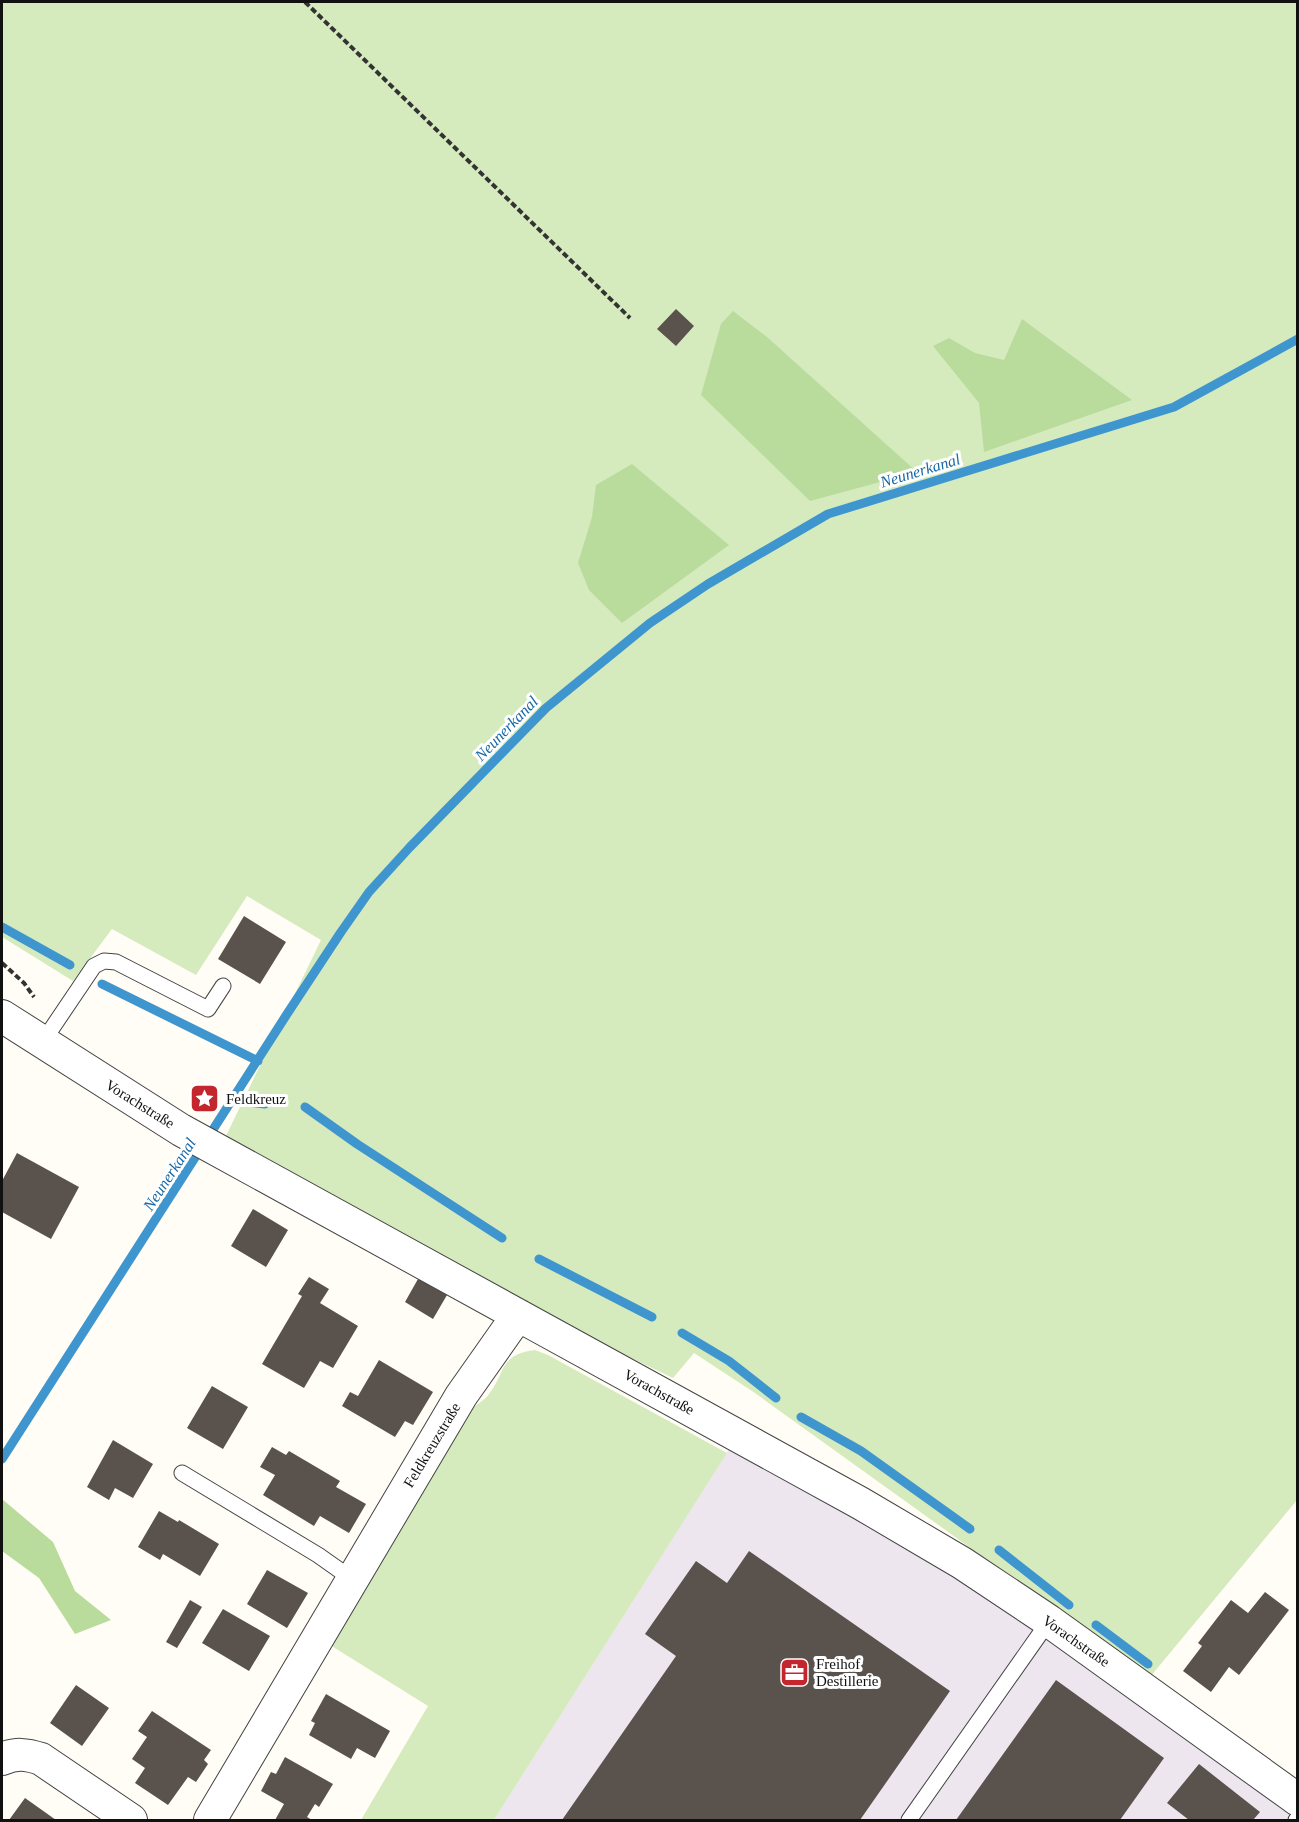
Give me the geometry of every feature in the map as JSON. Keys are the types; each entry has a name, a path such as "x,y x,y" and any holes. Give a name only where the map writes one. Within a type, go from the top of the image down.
{"street":[{"name":"Vorachstraße","path":"2,1016 181,1130 860,1503 962,1563 1049,1620 1298,1800"},
{"name":"Feldkreuzstraße","path":"210,1821 461,1396 518,1315"},
{"path":"2,1759 12,1754 26,1754 41,1759 131,1821"}],"lane":[{"path":"42,1043 94,966 104,961 117,962 208,1009 222,986"},
{"path":"182,1473 318,1555 352,1579"},
{"path":"909,1821 1049,1620"}],"path":[{"path":"305,2 630,318"}],"shaded area":[{"path":"738,1435 1298,1800 1297,1820 494,1820"}],"green space":[{"path":"2,2 1297,2 1297,1500 1150,1677 752,1391 694,1353 673,1378 537,1313 223,1142 321,940 247,896 196,975 112,929 73,981 2,937"},
{"path":"733,311 767,337 917,472 810,501 701,395 721,324"},
{"path":"1022,319 1132,400 984,452 979,403 933,346 949,338 975,353 1004,360"},
{"path":"632,464 729,545 622,623 589,590 578,563 592,517 596,485"},
{"path":"535,1350 727,1453 494,1820 361,1820 428,1706 330,1645 471,1409 487,1396 509,1360 523,1352"},
{"path":"2,1499 53,1542 75,1591 111,1620 75,1634 39,1578 2,1551"}],"building":[{"path":"676,309 694,326 676,346 657,329"},
{"path":"244,916 286,942 260,984 218,959"},
{"path":"17,1153 79,1187 51,1239 2,1212 2,1181"},
{"path":"253,1209 288,1230 266,1267 231,1246"},
{"path":"309,1277 329,1289 320,1303 358,1326 333,1368 320,1361 304,1388 262,1364 302,1296 298,1294"},
{"path":"418,1279 447,1295 433,1319 405,1302"},
{"path":"379,1360 433,1392 413,1425 405,1421 395,1437 342,1406 350,1392 358,1396"},
{"path":"212,1386 248,1407 223,1449 187,1428"},
{"path":"113,1440 153,1464 133,1498 115,1488 109,1500 87,1487"},
{"path":"272,1447 286,1455 289,1451 340,1481 336,1487 366,1504 349,1533 320,1516 314,1526 263,1495 275,1475 260,1467"},
{"path":"159,1511 219,1544 200,1576 163,1554 160,1560 138,1547"},
{"name":"Freihof Destillerie","path":"749,1551 950,1691 860,1820 562,1820 676,1656 645,1634 696,1561 727,1583"},
{"path":"267,1570 308,1593 287,1628 247,1604"},
{"path":"1265,1592 1289,1610 1239,1675 1229,1667 1211,1692 1183,1671 1202,1646 1198,1643 1231,1600 1248,1613"},
{"path":"190,1600 202,1607 177,1648 166,1642"},
{"path":"223,1609 270,1636 249,1671 202,1643"},
{"path":"1056,1680 1164,1758 1120,1820 956,1820"},
{"path":"76,1685 109,1708 82,1746 50,1723"},
{"path":"326,1694 390,1731 375,1758 357,1748 351,1759 309,1735 315,1723 311,1721"},
{"path":"152,1711 211,1750 204,1760 208,1764 196,1782 188,1777 168,1805 135,1783 145,1768 132,1759 147,1737 138,1731"},
{"path":"285,1757 333,1784 319,1807 315,1804 307,1817 312,1820 275,1820 284,1804 261,1791 271,1772 276,1774"},
{"path":"1199,1764 1260,1812 1253,1820 1189,1820 1167,1803"},
{"path":"25,1798 56,1820 9,1820"}],"waterway":[{"name":"Neunerkanal","path":"2,1459 287,1014 369,892 546,708 650,623 708,584 828,514 1174,407 1298,339"},
{"path":"2,927 70,965"},
{"path":"102,984 258,1061"},
{"path":"233,1100 265,1104"},
{"path":"305,1107 357,1144 502,1238"},
{"path":"539,1259 652,1317"},
{"path":"682,1333 729,1361 776,1398"},
{"path":"801,1417 861,1451 970,1529"},
{"path":"999,1550 1069,1605"},
{"path":"1096,1625 1148,1664"}],"place":[{"name":"Feldkreuz","path":"205,1099"},
{"name":"Freihof Destillerie","path":"795,1673"}]}
